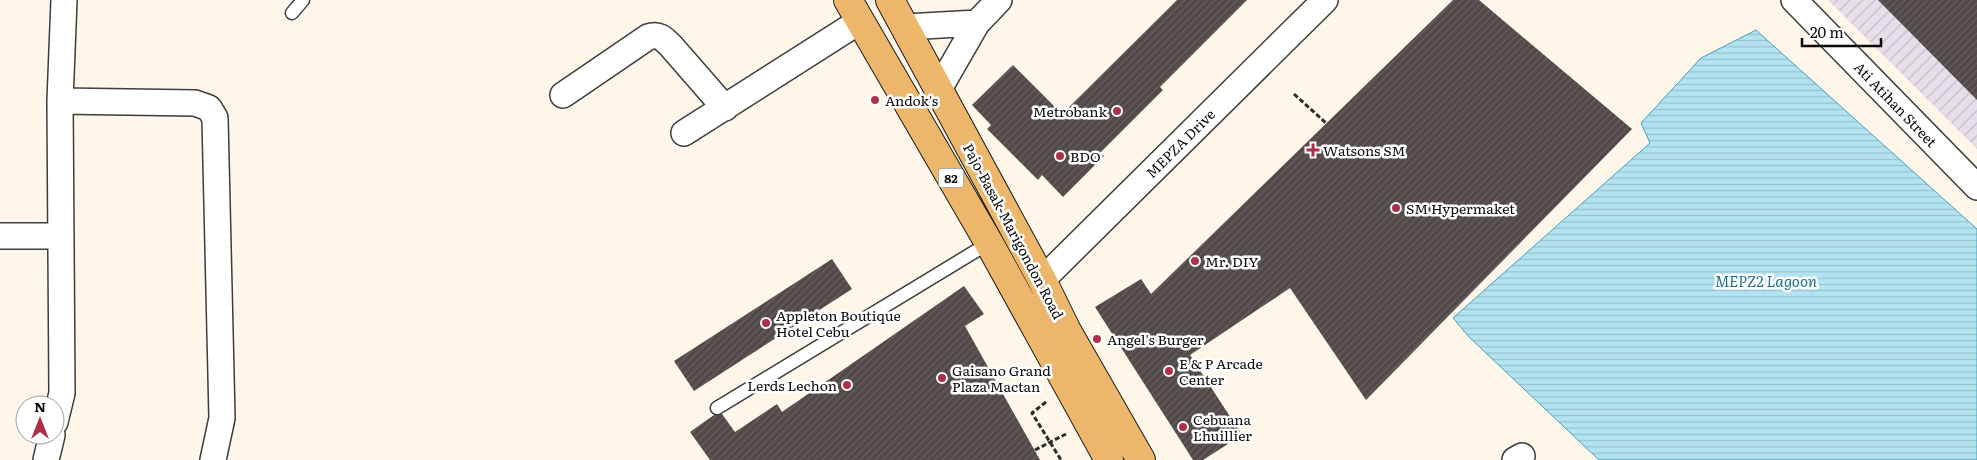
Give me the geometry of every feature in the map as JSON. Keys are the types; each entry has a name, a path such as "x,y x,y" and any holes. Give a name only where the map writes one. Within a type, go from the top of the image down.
{"main road":[{"name":"Pajo-Basak-Marigondon Road","path":"890,0 1042,280 1067,331 1141,460"},
{"name":"Pajo-Basak-Marigondon Road","path":"854,11 989,243 1109,460"}],"street":[{"path":"62,395 60,101 64,0"},
{"path":"939,89 977,23 999,0"},
{"name":"Ati Atihan Street","path":"1794,0 1977,187"},
{"name":"MEPZA Drive","path":"1042,280 1319,2"},
{"path":"684,133 725,108 854,11"},
{"path":"904,27 977,23"},
{"path":"563,95 648,37 662,36 725,108"},
{"path":"60,101 195,103 209,108 215,118 222,418 213,460"},
{"path":"0,236 61,236"},
{"path":"46,460 50,445"}],"lane":[{"path":"292,13 303,0"},
{"path":"716,408 989,243"}],"path":[{"path":"1294,94 1326,123"},
{"path":"1061,460 1032,413 1067,384"},
{"path":"1035,450 1089,423"}],"shaded area":[{"path":"1828,0 1977,0 1977,149"}],"water":[{"name":"MEPZ2 Lagoon","path":"1756,30 1977,229 1977,460 1599,460 1469,337 1453,318 1650,143 1641,123 1701,58"}],"building":[{"path":"1177,0 1247,0 1160,87 1163,90 1100,153 1104,156 1063,197 1042,175 1038,180 987,129 991,125 972,105 1013,65 1062,114"},
{"name":"SM Hypermaket","path":"1453,0 1479,0 1632,129 1366,400 1290,288 1190,355 1242,435 1203,460 1193,460 1095,307 1141,279 1151,294"},
{"path":"1878,0 1977,0 1977,100"},
{"name":"Appleton Boutique Hotel Cebu","path":"832,259 852,289 694,391 674,361"},
{"name":"Gaisano Grand Plaza Mactan","path":"964,286 984,314 965,326 1040,460 710,460 690,432 714,415 722,414 735,432 777,404 782,412"}],"place":[{"name":"Andok's","path":"875,100"},
{"name":"Metrobank","path":"1117,111"},
{"name":"Watsons SM","path":"1313,150"},
{"name":"BDO","path":"1060,156"},
{"name":"SM Hypermaket","path":"1396,208"},
{"name":"Mr. DIY","path":"1195,261"},
{"name":"Appleton Boutique Hotel Cebu","path":"766,323"},
{"name":"Angel's Burger","path":"1097,339"},
{"name":"E & P Arcade Center","path":"1169,371"},
{"name":"Gaisano Grand Plaza Mactan","path":"942,378"},
{"name":"Lerds Lechon","path":"847,385"},
{"name":"Cebuana Lhuillier","path":"1183,427"}]}
